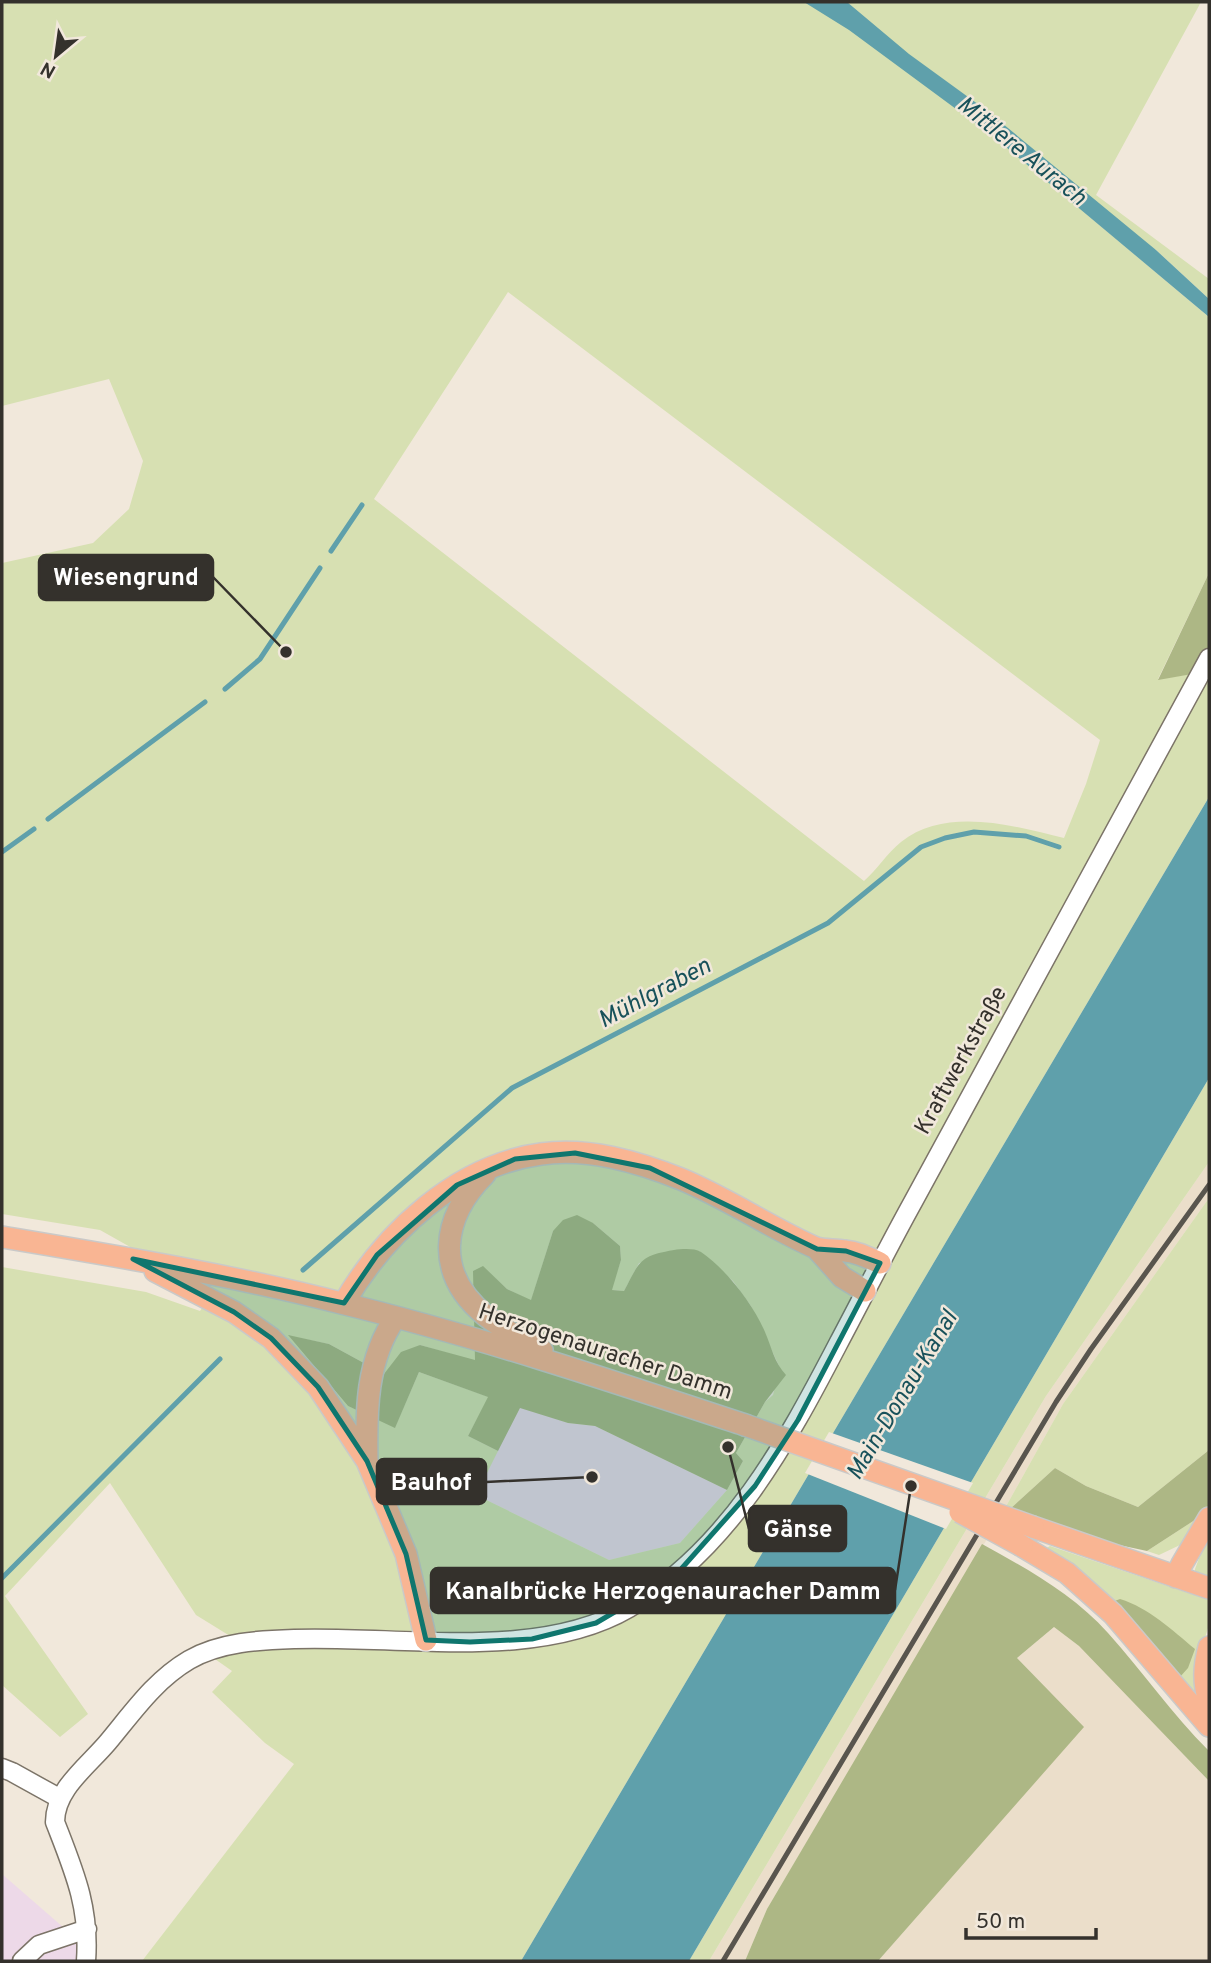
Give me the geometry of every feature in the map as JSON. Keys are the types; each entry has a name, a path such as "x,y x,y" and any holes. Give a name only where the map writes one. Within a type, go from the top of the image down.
{"main road":[{"path":"344,1303 377,1255 416,1217 457,1185 515,1159 543,1153 611,1157 684,1180 817,1249 842,1277 865,1292"},
{"path":"492,1168 478,1181 455,1215 449,1247 456,1278 470,1300 485,1315 506,1330 588,1373"},
{"name":"Herzogenauracher Damm","path":"2,1237 133,1259 344,1303 396,1317 588,1373 745,1425 1209,1588"},
{"path":"817,1249 846,1251 880,1263"},
{"path":"133,1259 234,1312 271,1338 318,1387 368,1461 406,1554 426,1640"},
{"path":"368,1461 367,1421 374,1366 384,1336 396,1317"},
{"path":"903,1481 1067,1573 1113,1614 1209,1726"},
{"path":"1177,1577 1209,1518"},
{"path":"1209,1647 1205,1686 1209,1701"}],"street":[{"name":"Kraftwerkstraße","path":"60,1798 150,1690 171,1672 197,1656 233,1645 279,1640 532,1639 563,1634 626,1610 674,1577 703,1551 755,1486 798,1420 880,1263 1209,658"},
{"path":"2,1768 60,1798 55,1822 83,1897 87,1929 86,1961"},
{"path":"22,1961 38,1945 87,1929"}],"highlighted area":[{"path":"575,1153 650,1168 817,1249 846,1251 880,1263 798,1420 755,1486 674,1577 596,1623 532,1639 470,1642 426,1640 406,1554 367,1461 318,1387 271,1338 234,1312 133,1259 344,1303 377,1255 457,1185 515,1159"}],"shaded area":[{"path":"1209,1162 1209,1198 1063,1404 999,1519 767,1909 745,1961 709,1961 1046,1396"},
{"path":"519,1407 568,1423 595,1426 727,1490 680,1543 609,1560 476,1495"},
{"path":"1054,1627 1079,1646 1209,1781 1209,1961 878,1961 1083,1727 1017,1658"},
{"path":"2,1874 94,1954 94,1961 2,1961"}],"green space":[{"path":"2,2 1201,2 1096,195 1209,279 1209,299 1156,250 1084,212 1209,317 1209,573 1158,679 1198,673 1209,651 1209,797 521,1961 142,1961 294,1764 265,1743 212,1692 232,1671 195,1645 230,1636 196,1615 110,1483 5,1596 88,1714 60,1737 2,1685 2,1267 146,1292 200,1311 212,1293 100,1230 2,1214 2,563 93,543 129,509 143,461 109,379 2,406","holes":["508,292 1100,740 1064,838 1003,824 939,824 919,831 901,842 864,881 374,499","593,1223 620,1246 621,1260 611,1290 624,1291 639,1263 699,1251 733,1281 751,1306 780,1368 773,1395 765,1402 736,1453 743,1461 727,1490 680,1543 609,1560 476,1495 498,1451 468,1436 489,1397 419,1372 395,1427 348,1406 289,1336 329,1344 384,1374 420,1345 475,1361 483,1267 507,1289 531,1301 553,1231"]},
{"path":"1209,573 1209,651 1198,673 1158,680"},
{"path":"1209,1078 1209,1162 1046,1396 709,1961 689,1961"},
{"path":"1209,1198 1209,1450 1138,1507 1086,1486 1055,1468 999,1519 1063,1404"},
{"path":"577,1215 593,1223 620,1246 621,1260 612,1290 624,1291 638,1266 647,1258 674,1250 695,1250 710,1259 729,1277 760,1321 776,1360 786,1375 765,1402 736,1453 743,1461 727,1490 595,1426 568,1423 520,1408 498,1451 468,1436 488,1397 419,1372 395,1428 348,1406 288,1335 329,1344 384,1374 401,1352 420,1345 475,1360 473,1271 483,1266 507,1289 531,1300 553,1231 563,1220"},
{"path":"1209,1450 1209,1505 1201,1516 1147,1551 999,1519 1055,1468 1086,1486 1138,1507"},
{"path":"1201,1516 1180,1545 1159,1555 1147,1551"},
{"path":"1209,1532 1209,1576 1195,1569"},
{"path":"982,1544 1065,1594 1108,1633 1209,1751 1209,1781 1079,1646 1054,1627 1017,1658 1084,1727 878,1961 745,1961 767,1909"},
{"path":"1050,1546 1209,1600 1209,1625 1202,1647 1202,1703 1112,1602 1045,1549"},
{"path":"1120,1599 1150,1614 1195,1649 1188,1668 1179,1678 1112,1602"}],"water":[{"name":"Mittlere Aurach","path":"804,2 847,2 909,54 986,110 1156,250 1209,299 1209,317 994,137 849,30"},
{"name":"Main-Donau-Kanal","path":"1209,797 1209,1078 689,1961 521,1961"}],"pier":[{"path":"829,1432 973,1483 946,1529 805,1473"}],"waterway":[{"path":"331,551 362,505"},
{"path":"225,689 260,659 320,568"},
{"path":"48,819 205,702"},
{"path":"2,852 34,829"},
{"name":"Mühlgraben","path":"303,1270 512,1088 828,923 921,847 945,838 974,832 1026,836 1059,847"},
{"path":"2,1578 220,1359"}],"railway":[{"path":"723,1961 1056,1402 1209,1185"}],"place":[{"name":"Wiesengrund","path":"286,652"},
{"name":"Gänse","path":"728,1447"},
{"name":"Bauhof","path":"592,1477"},
{"name":"Kanalbrücke Herzogenauracher Damm","path":"911,1486"}]}
